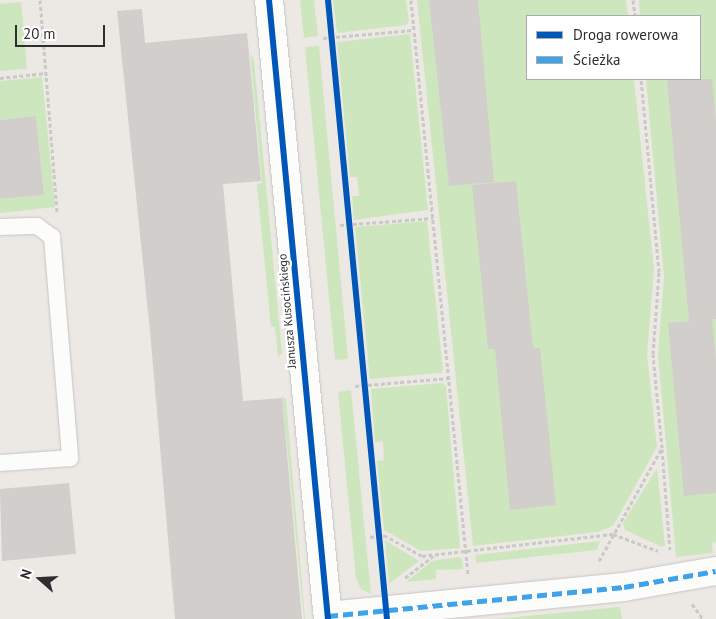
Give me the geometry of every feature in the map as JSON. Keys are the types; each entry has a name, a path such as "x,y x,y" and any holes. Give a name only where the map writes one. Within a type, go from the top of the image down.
{"street":[{"name":"Janusza Kusocińskiego","path":"269,0 328,618"},
{"path":"328,618 386,600 470,601 584,591 716,571"}],"lane":[{"path":"0,227 25,225 46,230 52,236 57,277 70,458 0,463"}],"path":[{"path":"40,0 58,211 46,230"},
{"path":"411,0 470,601"},
{"path":"633,0 634,15"},
{"path":"331,28 333,47"},
{"path":"323,38 414,30"},
{"path":"0,78 46,73"},
{"path":"370,537 380,536 422,556 613,534 659,551 670,551 653,354 659,272 640,80"},
{"path":"349,214 351,233"},
{"path":"340,225 433,218"},
{"path":"364,376 366,394"},
{"path":"356,386 449,378"},
{"path":"584,591 613,534 662,448"},
{"path":"379,526 380,545"},
{"path":"386,600 391,590 434,555"}],"green space":[{"path":"300,0 314,0 318,36 304,38"},
{"path":"333,0 406,0 409,21 406,25 337,33"},
{"path":"417,0 626,0 628,15 526,15 526,80 634,80 654,270 647,354 657,447 613,526 598,532 473,546"},
{"path":"639,0 716,0 716,542 712,543 713,553 676,557 658,354 664,277 646,80 701,80 701,15 640,15"},
{"path":"21,2 27,69 0,71 0,4"},
{"path":"410,34 428,210 354,220 352,196 359,196 357,177 350,177 337,42"},
{"path":"319,46 348,359 335,360 305,47"},
{"path":"250,53 254,61 282,353 278,357 275,327 271,327 257,184 262,183"},
{"path":"42,77 55,207 0,213 0,199 44,195 36,116 0,120 0,81"},
{"path":"427,221 443,369 441,373 370,379 355,227"},
{"path":"442,383 446,386 460,548 421,551 384,530 377,461 384,460 383,442 375,442 371,389"},
{"path":"351,390 371,594 361,589 356,578 338,392"},
{"path":"282,396 286,399 305,619 304,619"},
{"path":"657,468 665,546 662,547 625,530 623,523"},
{"path":"385,540 419,561 389,584"},
{"path":"600,541 597,550 476,563 475,555"},
{"path":"458,557 462,559 463,569 436,570 436,579 406,582 432,561"},
{"path":"620,607 622,619 494,619"}],"building":[{"path":"429,0 478,0 494,182 449,186"},
{"path":"142,9 145,43 247,33 261,181 223,184 243,401 282,398 302,619 175,619 150,331 117,11"},
{"path":"712,79 716,121 716,319 712,319 716,360 716,493 684,496 668,323 689,321 667,80"},
{"path":"36,116 44,195 0,199 0,120"},
{"path":"516,181 533,348 540,348 556,505 510,510 495,349 488,349 472,185"},
{"path":"69,483 76,554 2,561 0,489"}],"marked path":[{"path":"328,616 624,587 716,571"}],"cycle path":[{"path":"269,0 328,619"},
{"path":"328,0 387,619"}]}
